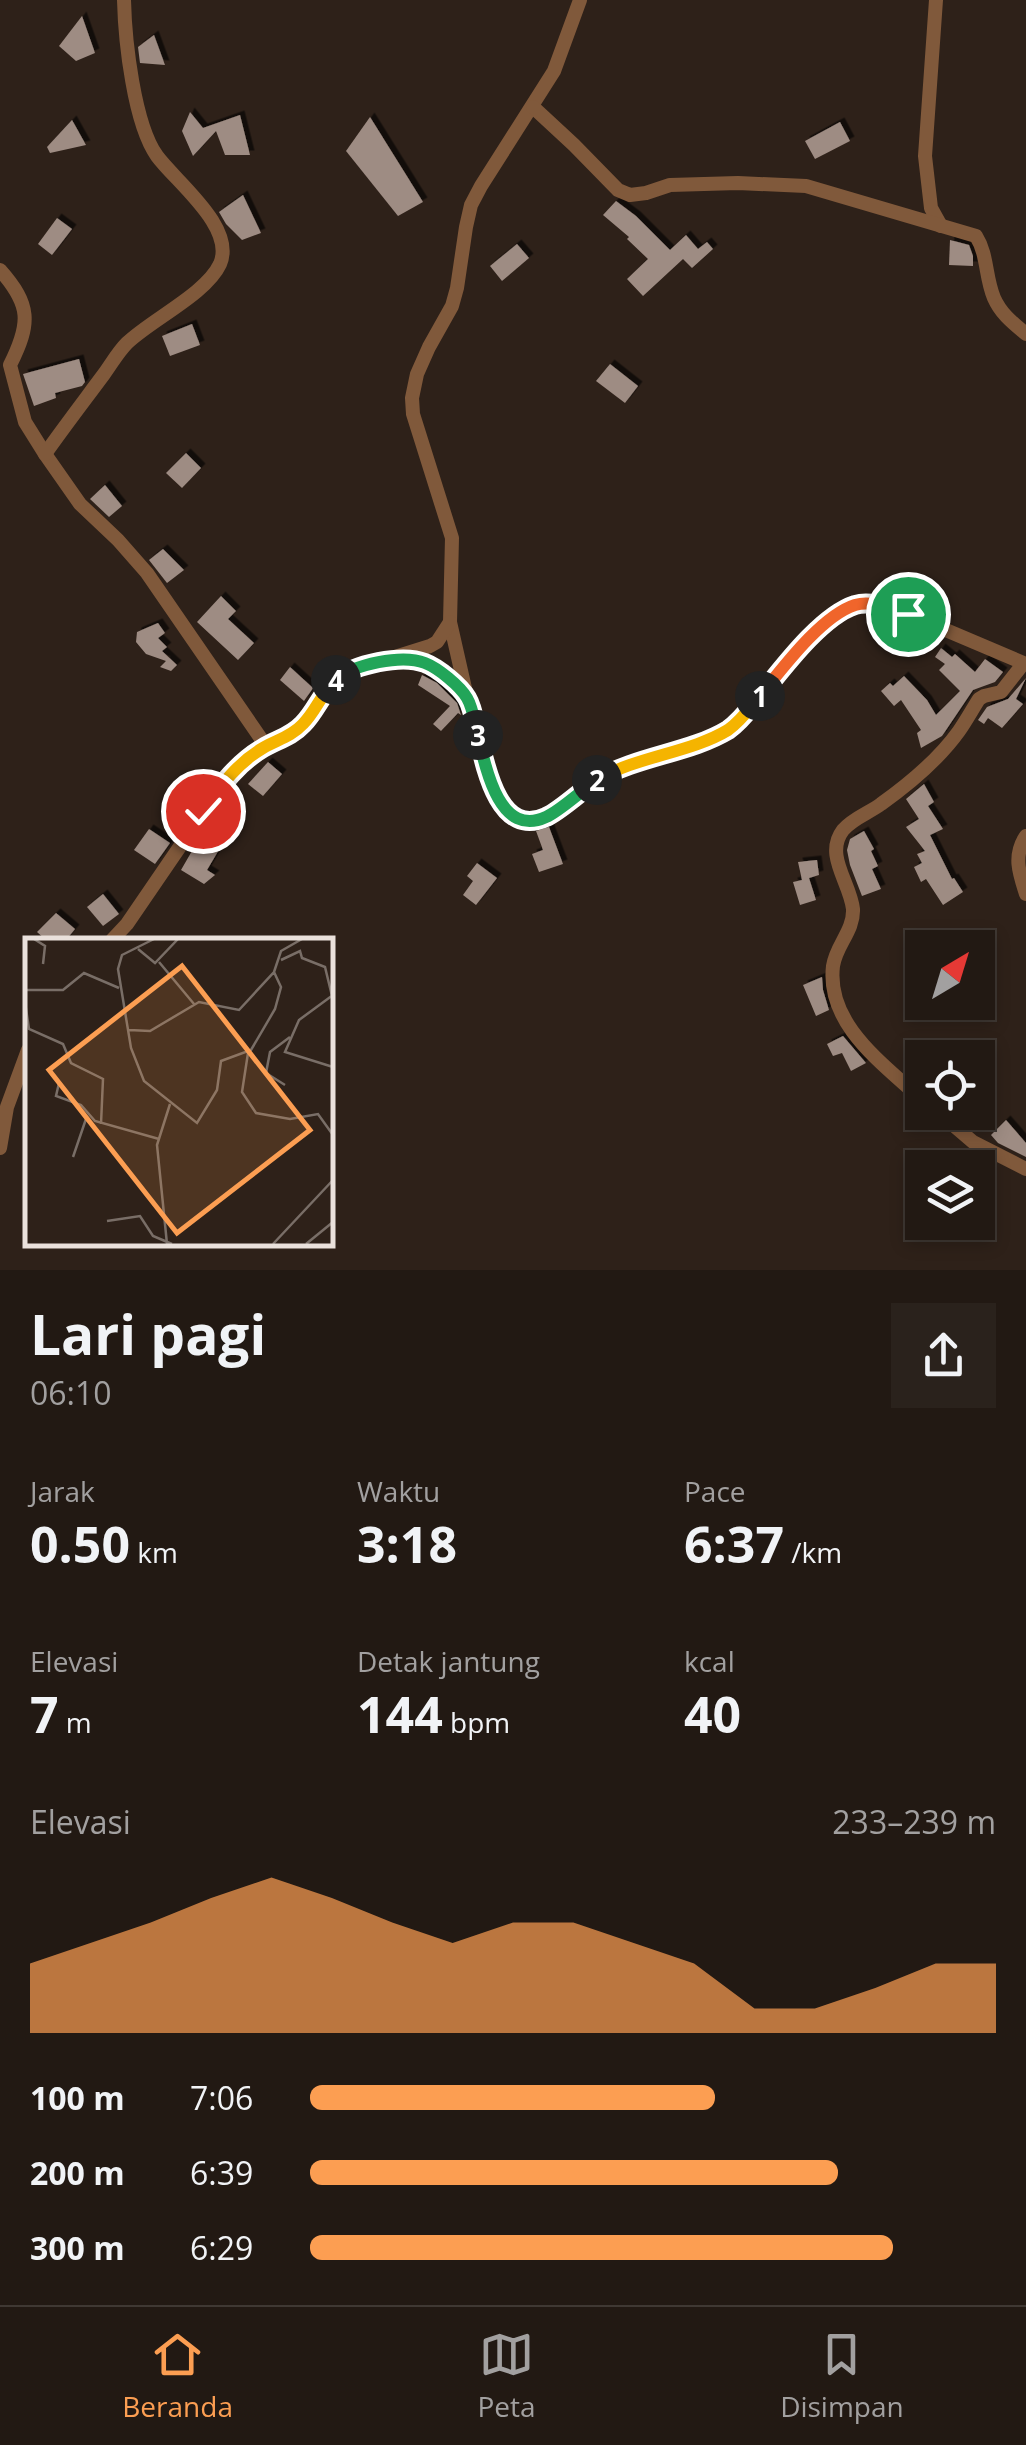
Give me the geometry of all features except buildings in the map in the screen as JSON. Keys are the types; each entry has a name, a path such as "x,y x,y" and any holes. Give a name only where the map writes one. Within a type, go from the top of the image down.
{"street":[{"path":"44,454 123,346 203,285 222,261 224,249 210,216 146,140 127,52 124,0"},
{"path":"580,0 554,71 472,205 452,306 429,346 412,398 420,441 452,538 450,622 489,781 508,814 526,822 546,817 614,770 715,736 745,715 794,653 857,604 875,604 908,614 1025,664 1000,692 980,699 935,759 844,830 837,843 835,855 853,912 851,928 834,964 841,1015 857,1038 905,1084"},
{"path":"936,0 925,156 932,208 941,226"},
{"path":"532,108 618,190 630,195 670,185 806,186 976,236 982,246 993,296 1005,317 1026,334"},
{"path":"0,270 19,292 25,310 22,341 5,369 25,422 80,504 148,573 266,746"},
{"path":"114,938 234,769 305,723 324,692 344,673 437,642 450,622"},
{"path":"382,661 424,662 440,671 467,697"},
{"path":"1026,836 1018,863 1026,894"},
{"path":"0,1148 8,1106 25,1058"},
{"path":"959,1130 973,1142 1026,1170"}],"route":[{"path":"203,811 234,769 305,723 324,692 344,673 382,661 416,661 440,671 467,697 489,781 508,814 526,822 546,817 614,770 731,728 794,653 842,612 857,604 875,604 908,614"}]}
